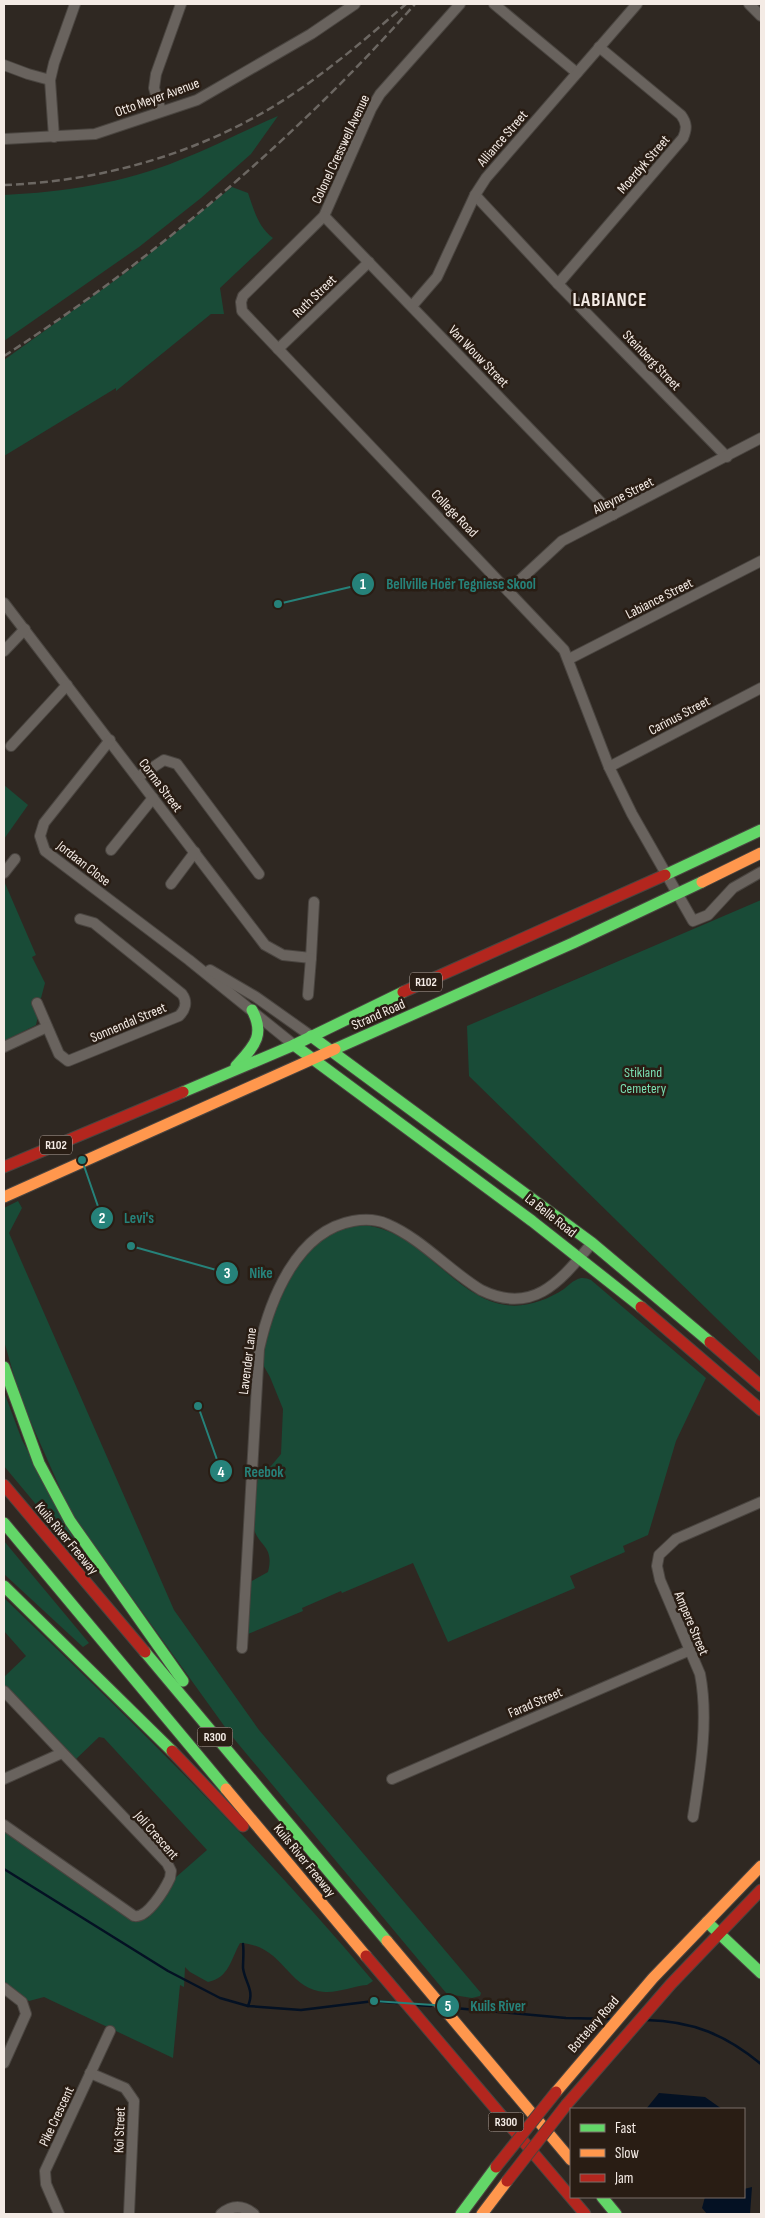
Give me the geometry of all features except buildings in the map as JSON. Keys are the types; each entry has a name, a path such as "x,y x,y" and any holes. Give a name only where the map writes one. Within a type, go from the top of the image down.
{"main road":[{"name":"Strand Road","path":"4,1167 294,1045 388,999 668,875 761,830"},
{"name":"Strand Road","path":"4,1196 679,894 761,854"},
{"path":"233,1070 258,1038 260,1029 252,1010"},
{"name":"La Belle Road","path":"311,1036 592,1243 761,1386"},
{"name":"La Belle Road","path":"294,1045 581,1257 652,1315 761,1410"},
{"path":"4,1368 39,1463 70,1521 211,1721 226,1749"},
{"name":"Kuils River Freeway","path":"4,1485 570,2159"},
{"name":"Kuils River Freeway","path":"4,1523 309,1889 570,2196"},
{"path":"4,1586 158,1736 283,1869 309,1889"},
{"name":"Bottelary Road","path":"462,2214 496,2167 585,2056 653,1978 761,1866"},
{"path":"482,2214 567,2104 603,2061 719,1931 761,1890"},
{"path":"707,1922 719,1931 761,1973"},
{"name":"Kuils River Freeway","path":"571,2198 585,2214"},
{"path":"603,2198 616,2214"}],"street":[{"path":"54,137 50,80 54,63 76,4"},
{"path":"161,111 154,88 156,74 182,4"},
{"name":"Otto Meyer Avenue","path":"4,139 95,134 197,100 311,34 355,4"},
{"name":"Colonel Cresswell Avenue","path":"324,216 375,102 387,84 460,4"},
{"path":"494,4 577,73"},
{"name":"Alliance Street","path":"412,306 437,277 476,194 486,178 636,4"},
{"path":"749,4 761,16"},
{"name":"Moerdyk Street","path":"558,284 683,138 686,131 685,120 681,115 600,47"},
{"path":"4,65 50,80"},
{"name":"Steinberg Street","path":"476,194 558,284 727,456"},
{"name":"Van Wouw Street","path":"324,216 613,515"},
{"name":"College Road","path":"324,216 241,299 240,307 244,314 564,650 609,767 693,921 708,915 733,888 761,872"},
{"name":"Ruth Street","path":"278,349 369,262"},
{"name":"Alleyne Street","path":"508,591 554,547 761,438"},
{"name":"Labiance Street","path":"569,659 761,561"},
{"name":"Corma Street","path":"4,602 265,945 283,955 311,958"},
{"path":"4,651 25,629"},
{"path":"11,746 67,685"},
{"name":"Carinus Street","path":"609,767 761,688"},
{"name":"Jordaan Close","path":"110,740 44,823 41,830 42,845 60,864 189,960 294,1045"},
{"path":"138,777 164,760 177,764 260,874"},
{"path":"111,850 153,798"},
{"path":"171,884 194,852"},
{"path":"4,873 15,859"},
{"path":"308,995 314,902"},
{"name":"Sonnendal Street","path":"37,1003 59,1054 65,1060 73,1061 178,1016 185,1007 185,1000 182,994 94,923 80,919"},
{"name":"Jordaan Close","path":"189,960 256,998 311,1036"},
{"path":"4,1047 48,1027"},
{"name":"Lavender Lane","path":"242,1648 259,1349 267,1318 290,1270 303,1252 316,1238 336,1226 359,1220 381,1222 398,1229 481,1290 491,1295 514,1299 538,1295 551,1288 592,1243"},
{"name":"Ampere Street","path":"693,1817 704,1700 700,1674 688,1651 660,1580 657,1566 660,1554 676,1539 761,1502"},
{"name":"Farad Street","path":"392,1779 688,1651"},
{"name":"Joli Crescent","path":"4,1691 7,1701 62,1753 169,1867 169,1881 146,1913 139,1917 131,1915 4,1825"},
{"path":"4,1779 62,1753"},
{"path":"4,1988 22,2002 26,2014 4,2063"},
{"name":"Pike Crescent","path":"59,2214 46,2184 45,2171 110,2031"},
{"name":"Koi Street","path":"90,2073 125,2088 131,2094 134,2101 129,2214"},
{"path":"221,2214 226,2210 239,2207 254,2214"}],"green space":[{"path":"278,116 251,154 201,198 139,247 4,341 4,195 71,189 137,175 193,155"},
{"path":"232,187 248,193 260,223 273,238 220,288 224,314 211,314 116,391 116,388 4,456 4,360 132,268"},
{"path":"4,785 28,805 4,839"},
{"path":"4,881 36,955 32,957 45,983 41,998 32,1001 38,1016 36,1025 4,1041"},
{"name":"Stikland Cemetery","path":"761,900 761,1362 469,1076 467,1026"},
{"path":"18,1201 22,1208 9,1233 174,1610 259,1730 481,1993 480,1996 472,1998 447,1994 230,1734 71,1513 21,1400 4,1341 4,1208"},
{"path":"356,1225 378,1228 398,1236 468,1289 486,1299 506,1305 529,1304 543,1300 578,1279 591,1280 706,1378 676,1441 648,1535 623,1546 625,1552 570,1576 575,1588 448,1642 413,1563 342,1593 341,1591 302,1608 303,1611 248,1634 250,1582 268,1572 270,1563 267,1551 258,1538 253,1525 253,1507 259,1473 271,1466 281,1454 283,1409 262,1363 263,1352 276,1308 293,1273 309,1252 330,1233"},
{"path":"4,1392 22,1440 78,1547 74,1550 4,1466"},
{"path":"4,1541 89,1643 83,1647 4,1574"},
{"path":"4,1598 147,1737 240,1832 373,1981 367,1985 335,1991 325,1992 312,1989 302,1984 266,1951 255,1946 240,1943 225,1972 215,1980 208,1982 185,1967 184,1987 180,1985 173,2058 44,1997 29,2001 4,1983 4,1830 128,1918 138,1921 148,1918 175,1878 207,1850 104,1738 99,1737 75,1760 4,1685 4,1677 26,1656 4,1631"}],"water":[{"path":"659,2093 705,2097 721,2108 647,2108"},
{"path":"752,2187 750,2214 707,2214 702,2208 705,2198 745,2198 745,2189"}],"waterway":[{"path":"4,1869 168,1971 220,1998 248,2006 301,2010 374,2001 397,2003"},
{"path":"243,1944 243,1968 250,1995 248,2006"},
{"path":"417,2005 431,2006"},
{"path":"454,2008 566,2018 611,2019"},
{"path":"646,2020 679,2023 708,2032 735,2045 761,2064"}],"railway":[{"path":"4,185 84,177 123,168 162,157 237,127 306,85 357,46 406,4"},
{"path":"4,356 60,319 115,279 222,194 322,102 415,4"}],"traffic: fast":[{"path":"665,875 761,830"},
{"path":"335,1049 573,943 702,882"},
{"path":"183,1092 294,1045 403,992"},
{"path":"236,1066 256,1041 258,1027 252,1010"},
{"path":"311,1036 592,1243 710,1342"},
{"path":"294,1045 532,1221 641,1307"},
{"path":"4,1367 39,1463 70,1521 183,1681"},
{"path":"4,1523 226,1789"},
{"path":"4,1586 172,1751"},
{"path":"145,1652 387,1941"},
{"path":"707,1922 761,1973"},
{"path":"461,2214 496,2167"},
{"path":"603,2198 616,2214"}],"traffic: slow":[{"path":"702,882 761,853"},
{"path":"4,1197 335,1049"},
{"path":"226,1789 366,1956"},
{"path":"556,2092 653,1978 761,1866"},
{"path":"387,1941 570,2159"},
{"path":"482,2214 507,2181"}],"traffic: jam":[{"path":"403,992 665,875"},
{"path":"4,1167 183,1092"},
{"path":"641,1307 761,1410"},
{"path":"710,1342 761,1386"},
{"path":"4,1485 145,1652"},
{"path":"172,1751 243,1826"},
{"path":"567,2104 671,1984 761,1890"},
{"path":"366,1956 570,2196"},
{"path":"496,2167 556,2092"},
{"path":"507,2181 567,2104"},
{"path":"571,2198 585,2214"}],"place":[{"name":"Bellville Hoër Tegniese Skool","path":"278,604"},
{"name":"Levi's","path":"82,1160"},
{"name":"Nike","path":"131,1246"},
{"name":"Reebok","path":"198,1406"},
{"name":"Kuils River","path":"374,2001"}],"district":[{"name":"LABIANCE","path":"610,299"}]}
